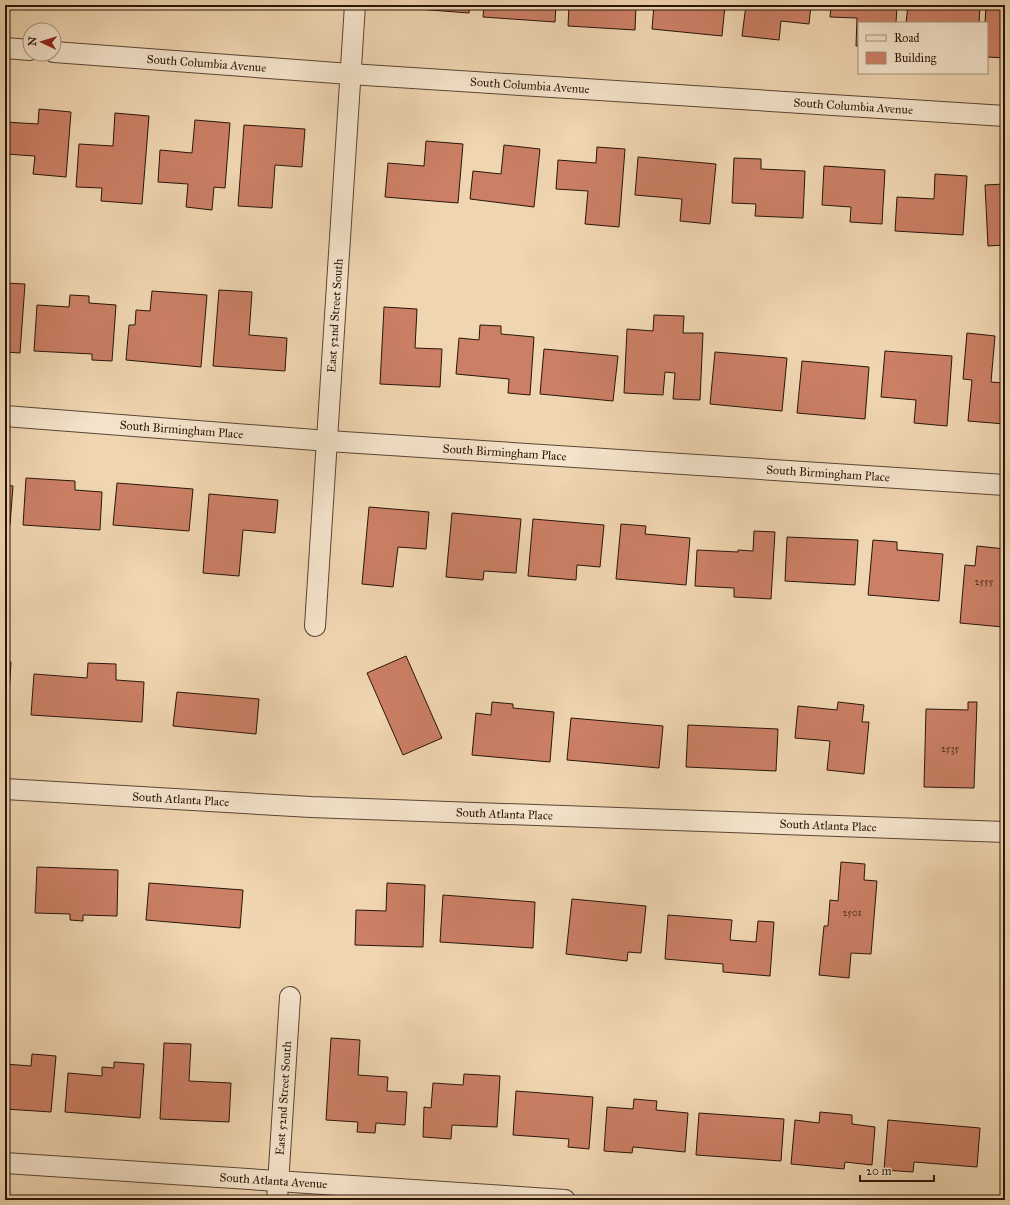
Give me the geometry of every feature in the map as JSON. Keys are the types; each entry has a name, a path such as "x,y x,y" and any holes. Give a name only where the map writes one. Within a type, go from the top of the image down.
{"street":[{"name":"East 52nd Street South","path":"315,626 355,5"},
{"path":"5,48 22,49"},
{"name":"South Columbia Avenue","path":"62,53 350,74 1005,116"},
{"name":"South Birmingham Place","path":"5,416 328,440 1005,486"},
{"name":"South Atlanta Place","path":"5,789 311,807 1005,832"},
{"name":"East 52nd Street South","path":"277,1200 290,997"},
{"name":"South Atlanta Avenue","path":"5,1163 565,1200"}],"building":[{"path":"262,5 308,5 307,9"},
{"path":"404,5 470,5 469,13 404,8"},
{"path":"484,5 556,5 555,22 483,17"},
{"path":"569,5 636,5 635,30 568,26"},
{"path":"654,5 725,5 722,36 652,29"},
{"path":"746,5 811,5 809,24 781,21 779,40 742,36"},
{"path":"831,5 897,5 896,22 858,22 858,46 856,46 857,18 830,17"},
{"path":"908,5 980,5 979,22 906,22"},
{"path":"986,5 1005,5 1005,58 988,57 988,22 985,22"},
{"path":"39,109 71,112 66,177 33,174 35,156 5,154 5,122 38,124"},
{"path":"115,113 149,116 142,204 101,201 102,188 76,187 79,144 113,146"},
{"path":"195,120 230,123 225,188 214,187 212,210 186,207 188,184 158,182 160,150 192,153"},
{"path":"244,125 305,129 302,167 275,165 272,208 238,206"},
{"path":"426,141 463,144 458,203 385,197 388,163 424,166"},
{"path":"504,145 540,149 534,207 470,199 473,171 501,174"},
{"path":"597,147 625,149 619,227 585,224 588,191 556,189 558,160 596,163"},
{"path":"638,157 716,164 710,224 680,221 682,199 635,195"},
{"path":"734,158 761,159 761,169 805,171 803,218 755,216 756,204 732,203"},
{"path":"824,166 885,170 882,224 850,222 851,207 822,205"},
{"path":"935,174 967,176 963,235 895,231 897,197 934,199"},
{"path":"1005,184 1005,245 988,246 985,185"},
{"path":"5,283 25,284 20,353 5,352"},
{"path":"219,290 252,292 249,335 287,338 285,371 213,366"},
{"path":"152,291 207,295 201,367 126,360 129,325 135,325 136,310 150,311"},
{"path":"70,295 89,296 89,303 116,305 112,361 92,360 92,354 34,351 37,305 69,307"},
{"path":"384,307 417,309 415,348 442,349 440,387 380,384"},
{"path":"654,315 684,316 683,333 703,333 700,400 673,399 675,373 665,372 663,395 624,393 627,329 653,331"},
{"path":"480,325 501,326 501,334 534,337 530,395 508,393 509,379 456,374 459,338 479,340"},
{"path":"967,333 995,336 991,382 1005,383 1005,424 968,421 972,380 963,379"},
{"path":"544,349 618,356 613,401 540,394"},
{"path":"885,351 952,356 947,426 914,423 916,400 881,397"},
{"path":"715,352 787,358 782,411 710,404"},
{"path":"802,361 869,367 865,419 797,413"},
{"path":"26,478 75,481 75,490 102,492 100,530 23,525"},
{"path":"117,483 193,489 189,531 113,525"},
{"path":"5,485 13,486 10,525 5,525"},
{"path":"209,494 278,500 275,533 243,530 239,576 203,573"},
{"path":"369,507 429,512 426,549 398,547 393,587 362,584"},
{"path":"452,513 521,519 516,573 484,571 483,580 446,577"},
{"path":"533,519 604,525 600,567 577,565 576,580 528,576"},
{"path":"621,524 646,526 645,534 690,538 686,585 616,579"},
{"path":"754,531 775,532 771,599 734,597 734,588 695,586 697,550 738,552 738,550 753,551"},
{"path":"787,537 858,540 855,585 785,581"},
{"path":"873,540 897,542 897,550 943,554 939,601 868,595"},
{"path":"977,546 1005,549 1005,597 1003,627 960,623 965,565 975,566"},
{"path":"406,656 442,738 403,755 367,673"},
{"path":"5,662 11,662 8,714 5,714"},
{"path":"88,663 116,664 116,680 144,682 142,722 31,715 34,674 87,678"},
{"path":"177,692 259,699 256,734 173,726"},
{"path":"492,702 513,704 513,708 554,712 550,762 472,755 476,713 491,715"},
{"path":"838,702 864,705 862,722 869,722 864,774 827,770 830,741 795,738 798,706 837,710"},
{"path":"968,702 977,702 974,788 924,787 926,709 968,710"},
{"path":"571,718 663,726 659,768 567,760"},
{"path":"688,725 778,729 776,771 686,767"},
{"path":"841,862 865,864 864,880 877,881 871,954 851,953 849,978 819,975 824,926 828,926 830,900 838,901"},
{"path":"37,867 118,870 117,916 83,915 83,921 70,920 70,914 35,913"},
{"path":"149,883 243,890 240,928 146,920"},
{"path":"387,883 425,885 423,947 355,945 356,910 386,911"},
{"path":"443,895 535,902 533,948 440,942"},
{"path":"572,899 646,906 641,953 628,952 627,961 566,954"},
{"path":"668,915 732,920 730,940 756,942 758,921 774,922 770,976 723,972 723,964 665,959"},
{"path":"331,1038 360,1040 358,1075 388,1077 387,1091 407,1092 405,1125 376,1123 375,1133 357,1132 358,1122 326,1120"},
{"path":"164,1043 191,1044 189,1081 231,1083 229,1122 160,1119"},
{"path":"32,1054 56,1056 51,1112 5,1109 5,1064 31,1066"},
{"path":"114,1062 144,1064 140,1118 65,1112 68,1073 102,1076 102,1067 114,1068"},
{"path":"464,1074 500,1076 497,1127 452,1125 451,1139 423,1137 424,1107 431,1108 433,1083 463,1085"},
{"path":"516,1091 593,1097 589,1149 568,1147 569,1139 513,1135"},
{"path":"634,1099 657,1101 656,1110 688,1113 685,1152 633,1147 632,1153 604,1151 607,1107 633,1109"},
{"path":"820,1112 852,1115 852,1124 875,1127 872,1165 845,1162 844,1169 791,1164 795,1120 819,1123"},
{"path":"699,1113 784,1119 781,1161 696,1155"},
{"path":"888,1120 980,1128 977,1167 914,1162 913,1172 884,1170"}]}
